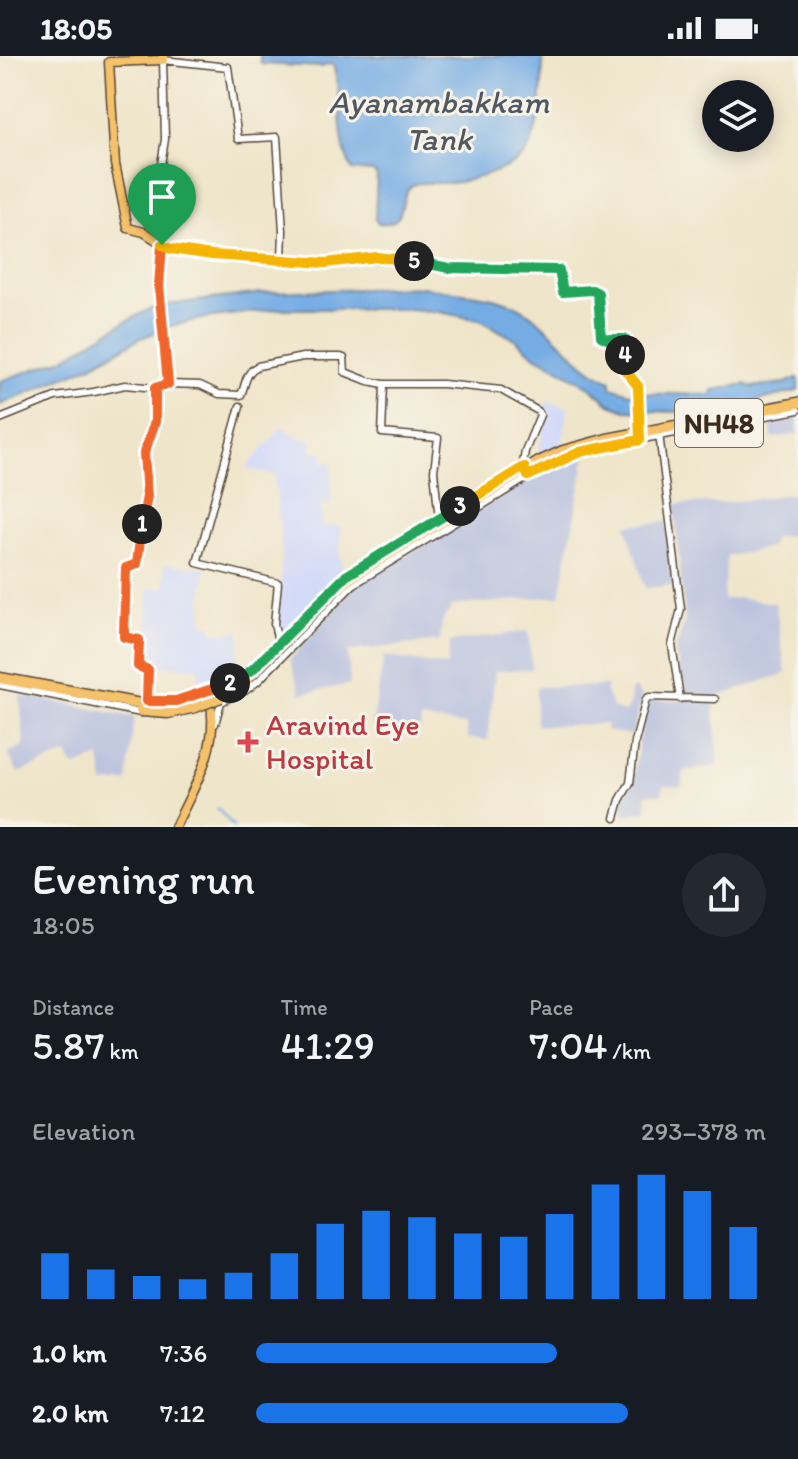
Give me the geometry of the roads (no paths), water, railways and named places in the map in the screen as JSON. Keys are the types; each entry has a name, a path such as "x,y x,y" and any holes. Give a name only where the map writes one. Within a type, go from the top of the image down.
{"highway":[{"name":"NH48","path":"645,431 762,416 797,404"},
{"name":"NH48","path":"5,680 159,706 186,703 247,679 278,646 374,563 526,472 577,450 645,431 797,404"},
{"name":"NH48","path":"5,680 67,697 153,713 178,712 242,689 255,680 339,591 526,472"},
{"path":"122,701 164,709 213,699 248,682 278,646"}],"main road":[{"path":"163,58 109,62 115,164 128,228 144,232 171,249 202,254 338,263 386,258 406,259 442,268 559,270 563,292 592,290 598,293 601,336 625,339 625,370 637,383 645,431"},
{"path":"174,827 199,775 212,727 213,699"}],"street":[{"path":"168,384 158,262 162,244 160,171 165,139 163,58 228,67 238,139 277,137 282,259"},
{"path":"5,680 147,701 181,700 239,680 278,646 274,624 278,583 198,563 241,395 251,369 273,361 303,357 343,357 347,373 368,381 501,390 540,414 525,451 526,472 439,519 339,591"},
{"path":"0,419 55,397 125,385 155,388 168,384 200,385 219,394 241,395"},
{"path":"384,384 382,433 438,438 434,471 439,519"},
{"path":"147,701 148,670 138,666 139,640 124,637 124,609 126,568 137,564 147,501 144,453 155,422 155,388"},
{"path":"645,431 681,610 672,644 680,699"},
{"path":"67,697 157,716 201,709 208,713 212,727"},
{"path":"212,727 213,699"},
{"path":"615,818 620,800 630,783 635,742 646,699 715,699"}],"water":[{"name":"Ayanambakkam Tank","path":"260,56 543,56 534,136 522,157 492,173 459,182 416,184 406,193 396,219 378,223 375,218 377,175 373,171 352,170 343,145 333,65 261,64"},
{"path":"426,287 485,296 518,307 543,324 586,366 611,381 611,387 630,393 712,395 713,390 746,384 752,387 785,383 798,378 798,391 727,408 678,412 626,410 610,404 590,387 480,320 408,309 277,309 205,318 171,326 0,405 0,381 63,359 119,325 165,305 269,292"}],"waterway":[{"path":"217,808 234,827"}],"place":[{"name":"Aravind Eye Hospital","path":"248,742"}]}
